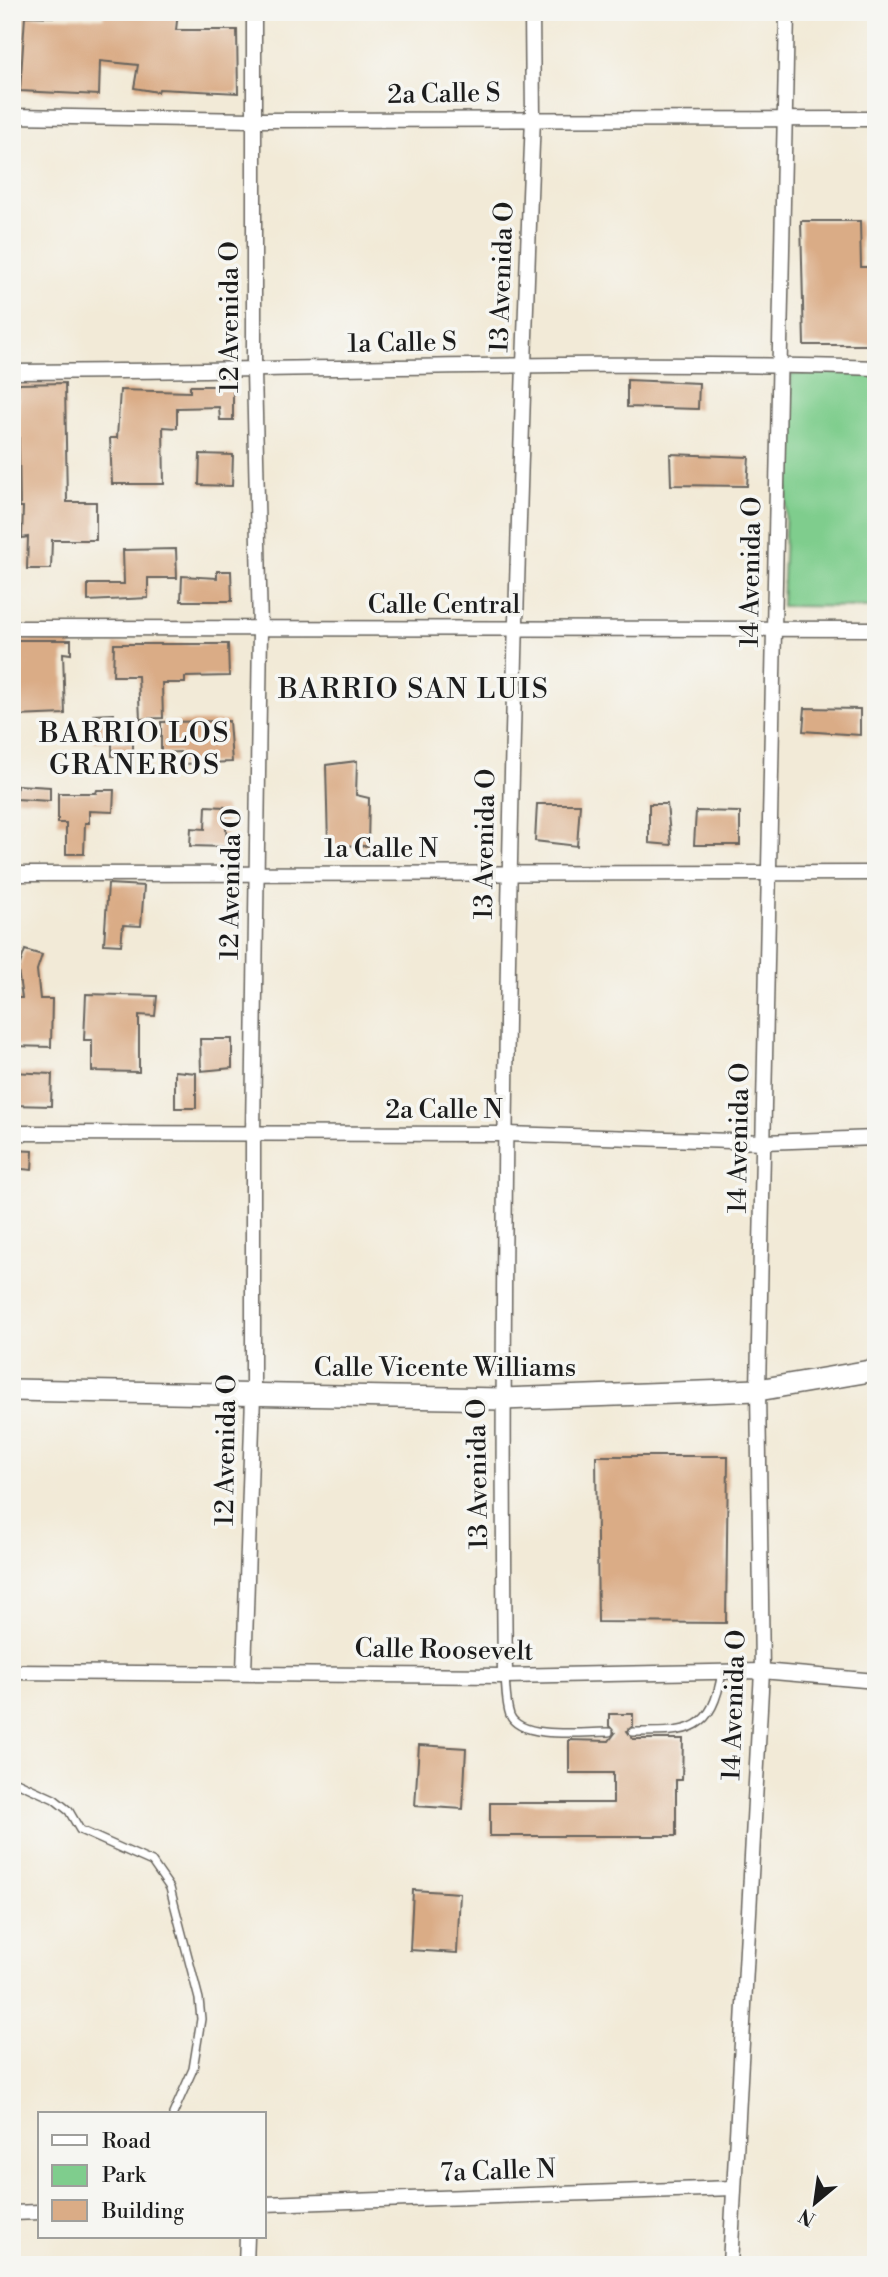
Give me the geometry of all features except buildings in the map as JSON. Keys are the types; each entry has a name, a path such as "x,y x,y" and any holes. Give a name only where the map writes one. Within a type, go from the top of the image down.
{"main road":[{"name":"Calle Vicente Williams","path":"12,1390 502,1399 758,1390 876,1370"}],"street":[{"name":"12 Avenida O","path":"244,1672 253,1395 253,1133 260,629 254,371 254,12"},
{"name":"13 Avenida O","path":"505,1676 502,1399 508,874 533,117 532,12"},
{"name":"14 Avenida O","path":"730,2265 762,1671 758,1390 787,12"},
{"name":"2a Calle S","path":"12,116 253,120 533,117 783,120 876,118"},
{"name":"1a Calle S","path":"12,372 524,366 778,365 876,368"},
{"name":"Calle Central","path":"12,628 876,629"},
{"name":"1a Calle N","path":"12,874 876,873"},
{"name":"2a Calle N","path":"12,1133 506,1134 764,1142 876,1138"},
{"name":"Calle Roosevelt","path":"12,1671 505,1676 762,1671 876,1681"},
{"name":"7a Calle N","path":"266,2204 733,2188"},
{"path":"12,2213 38,2213"},
{"path":"246,2265 247,2238"}],"lane":[{"path":"633,1732 672,1732 695,1728 718,1701 722,1672"},
{"path":"505,1676 510,1715 515,1723 527,1731 609,1732"},
{"path":"12,1780 54,1800 69,1811 80,1830 152,1862 170,1888 199,1999 201,2019 193,2069 174,2112"}],"green space":[{"path":"876,371 876,607 782,606 791,374"}],"district":[{"name":"BARRIO SAN LUIS","path":"414,689"},
{"name":"BARRIO LOS GRANEROS","path":"135,749"}]}
